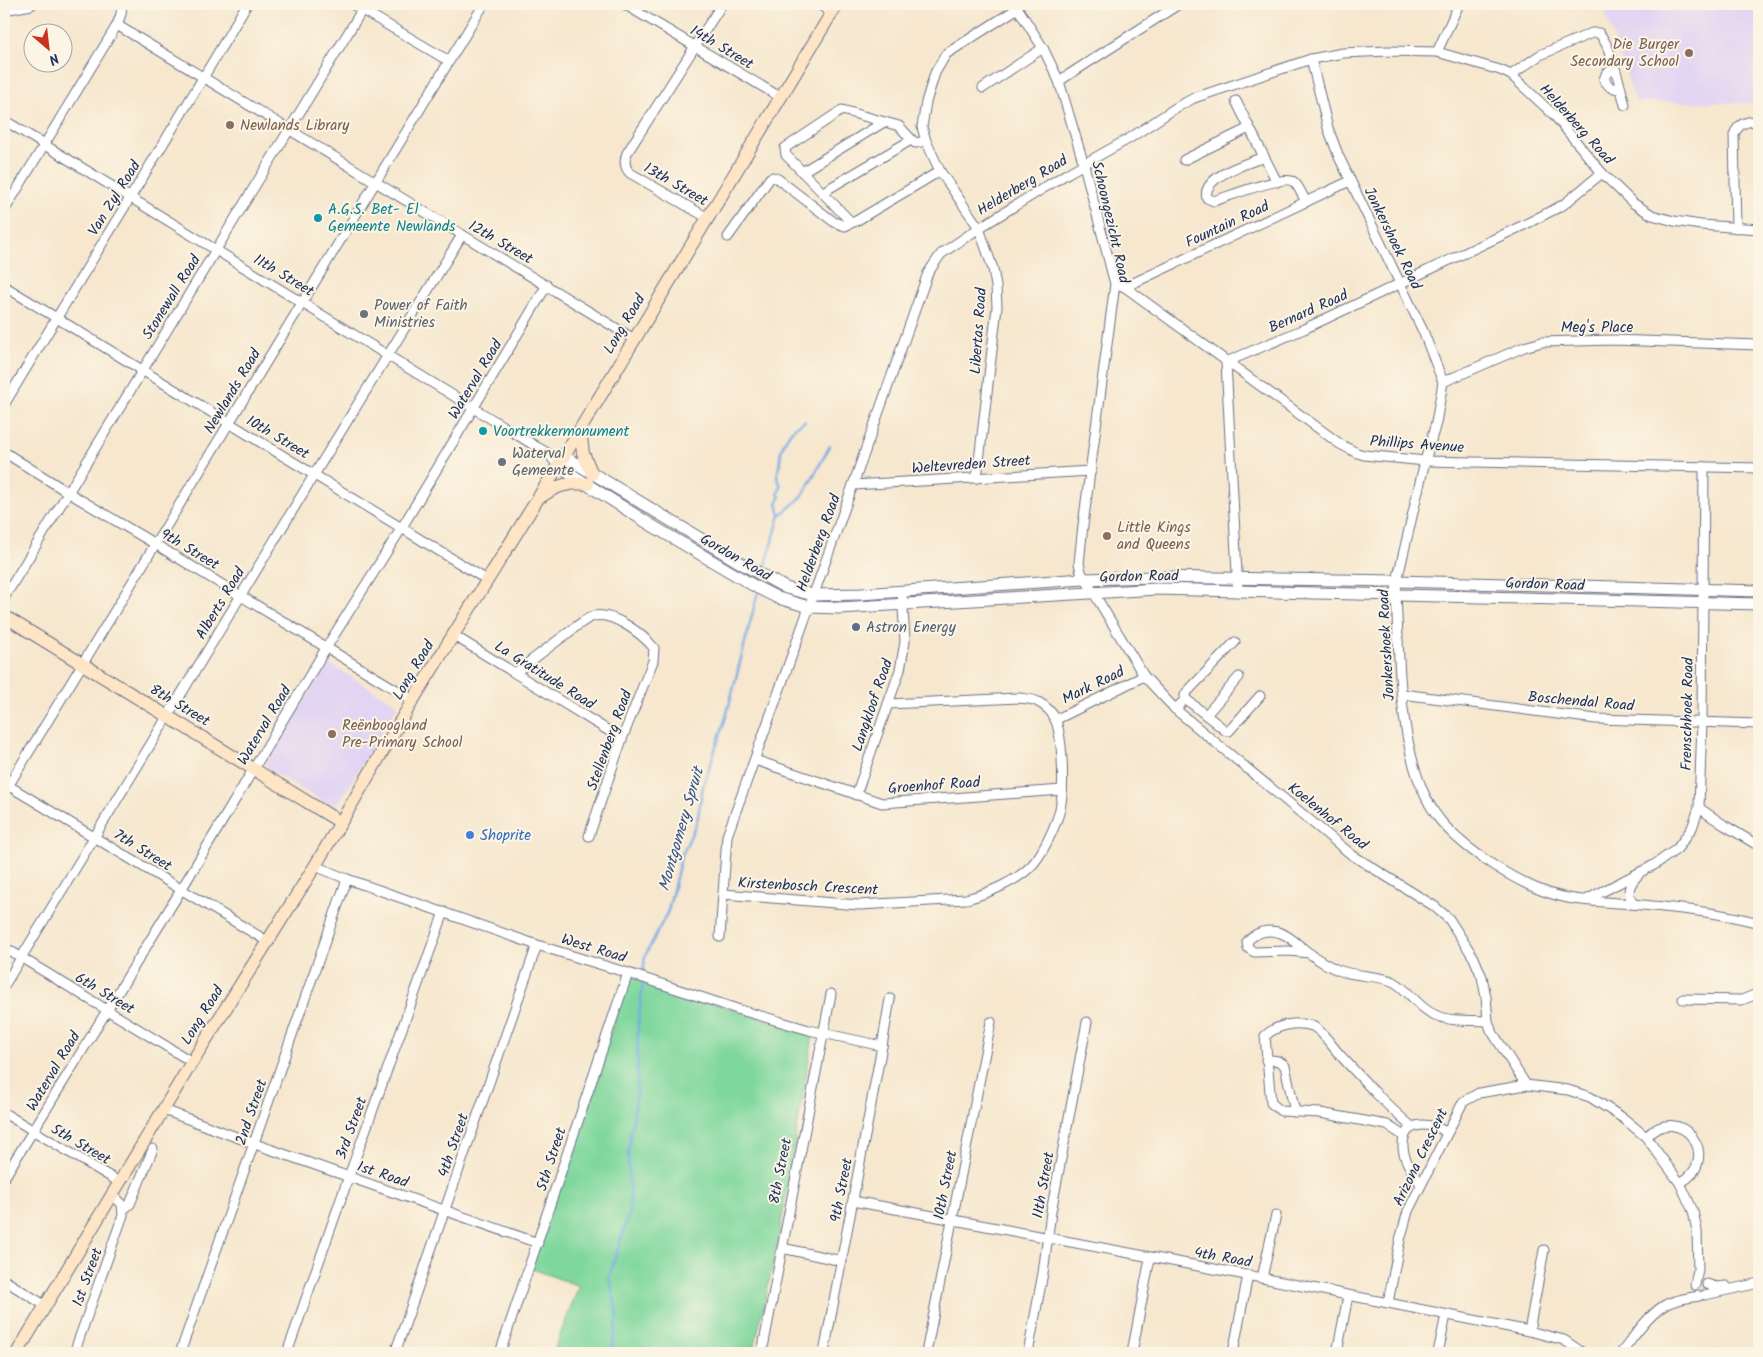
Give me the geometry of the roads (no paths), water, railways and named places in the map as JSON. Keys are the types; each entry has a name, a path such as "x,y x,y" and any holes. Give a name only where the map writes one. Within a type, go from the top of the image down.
{"main road":[{"name":"Long Road","path":"17,1353 192,1062 315,866 413,700 580,430 834,8"},
{"path":"537,499 565,484 590,479 583,453 580,430"},
{"name":"8th Street","path":"4,616 340,822"}],"street":[{"path":"6,11 31,4"},
{"path":"4,211 117,24 122,4"},
{"name":"Van Zyl Road","path":"4,405 55,318 204,78 247,4"},
{"path":"352,4 449,61"},
{"name":"Newlands Road","path":"5,787 484,4"},
{"name":"14th Street","path":"624,4 780,97"},
{"path":"696,47 722,4"},
{"path":"818,4 834,8"},
{"path":"1059,81 1179,4"},
{"path":"1437,52 1459,4"},
{"name":"Schoongezicht Road","path":"1016,6 1043,48 1059,81 1084,165 1115,284 1079,563 1084,579"},
{"name":"Libertas Road","path":"977,478 997,307 996,286 993,269 979,228 940,171 926,142 922,127 926,102 935,73 946,54 1016,6"},
{"name":"Stonewall Road","path":"4,598 362,10"},
{"name":"12th Street","path":"117,24 634,338"},
{"path":"1511,75 1540,55 1592,33 1599,33 1603,38 1614,68 1625,105"},
{"name":"13th Street","path":"696,47 627,153 625,163 630,173 708,218"},
{"path":"983,88 1043,48"},
{"name":"Helderberg Road","path":"720,937 727,836 854,485 928,273 940,254 1068,173 1130,138 1194,98 1311,59 1343,53 1388,51 1437,52 1500,70 1511,75 1554,115 1602,173 1633,203 1652,215 1674,222 1759,229"},
{"name":"Jonkershoek Road","path":"1311,59 1328,128 1350,182 1423,331 1443,382 1436,423 1425,461 1397,581 1396,595 1402,694 1408,746 1418,778 1431,807 1445,826 1479,856 1521,881 1549,893 1585,901 1633,904 1731,916 1759,923"},
{"path":"1264,157 1236,101 1277,182"},
{"path":"851,222 786,155 785,148 840,110 899,126 915,143 926,142"},
{"name":"11th Street","path":"4,120 561,461"},
{"path":"1736,228 1734,135 1736,128 1742,123 1759,121"},
{"path":"802,172 884,122"},
{"path":"1184,160 1249,128"},
{"path":"823,192 911,140"},
{"path":"1264,157 1215,179 1208,189 1208,198 1214,201 1284,180 1294,182 1306,202"},
{"path":"728,237 770,178 773,177 778,178 840,226 845,226 940,171"},
{"name":"Bernard Road","path":"1226,362 1304,329 1563,205 1602,173"},
{"name":"Fountain Road","path":"1125,287 1350,182"},
{"name":"Alberts Road","path":"4,986 240,596 462,235"},
{"path":"1115,284 1125,287"},
{"name":"Waterval Road","path":"4,1178 181,890 326,648 401,529 547,285"},
{"name":"10th Street","path":"4,286 487,580"},
{"name":"Phillips Avenue","path":"1125,287 1226,362 1349,449 1364,455 1425,461 1759,468"},
{"name":"Meg's Place","path":"1443,382 1524,347 1542,342 1612,340 1759,345"},
{"path":"1226,362 1239,578 1238,592"},
{"name":"9th Street","path":"4,452 69,494 413,700"},
{"name":"Gordon Road","path":"561,461 763,576 791,589 813,594 841,595 1084,579 1154,577 1759,590"},
{"name":"Frenschhoek Road","path":"1585,901 1645,869 1677,849 1692,828 1699,808 1702,722 1704,467"},
{"name":"Weltevreden Street","path":"854,485 1091,471"},
{"name":"Gordon Road","path":"590,479 651,525 760,589 792,603 809,607 837,608 1157,589 1759,604"},
{"name":"Koelenhof Road","path":"1084,579 1094,592 1144,676 1175,709 1352,855 1434,906 1449,919 1474,958 1482,977 1491,1030 1526,1085"},
{"name":"Langkloof Road","path":"856,795 897,680 903,655 905,642 902,591"},
{"name":"Stellenberg Road","path":"515,673 579,625 595,616 613,619 638,632 654,648 654,655 622,739 589,836"},
{"name":"La Gratitude Road","path":"453,635 622,739"},
{"path":"1175,709 1185,700 1187,692 1235,642"},
{"name":"Mark Road","path":"1055,720 1144,676"},
{"path":"1206,715 1239,677"},
{"name":"Boschendal Road","path":"1402,694 1596,720 1759,724"},
{"path":"1185,700 1188,700 1226,731 1229,731 1260,696"},
{"name":"Kirstenbosch Crescent","path":"723,894 859,905 966,899 981,895 1024,873 1033,864 1058,814 1062,790 1060,742 1052,714 1038,701 1020,698 888,704"},
{"name":"Groenhof Road","path":"755,760 882,803 1062,790"},
{"name":"7th Street","path":"5,787 94,837 267,941"},
{"path":"1699,808 1759,846"},
{"name":"West Road","path":"315,866 347,880 537,945 737,1009 823,1033 882,1046"},
{"path":"1633,904 1629,895 1630,885 1645,869"},
{"name":"2nd Street","path":"180,1353 347,880"},
{"name":"3rd Street","path":"287,1353 348,1176 444,912"},
{"path":"1309,953 1254,952 1248,948 1247,942 1256,934 1272,931 1279,932 1290,937 1309,953 1346,973 1392,981 1402,987 1429,1013 1462,1020 1488,1021"},
{"name":"4th Street","path":"395,1353 537,945"},
{"name":"6th Street","path":"4,947 192,1062"},
{"name":"5th Street","path":"500,1353 632,974"},
{"path":"1683,999 1742,1000 1759,993"},
{"name":"8th Street","path":"762,1353 831,994"},
{"name":"9th Street","path":"824,1353 890,999"},
{"name":"10th Street","path":"926,1353 991,1022"},
{"name":"11th Street","path":"1028,1353 1051,1212 1087,1022"},
{"path":"1404,1136 1387,1125 1320,1113 1281,1111 1272,1103 1265,1036 1270,1031 1283,1026 1294,1024 1314,1027 1393,1111 1412,1128"},
{"path":"1266,1060 1282,1062 1286,1066 1295,1112"},
{"name":"Arizona Crescent","path":"1388,1303 1400,1240 1408,1211 1446,1132 1463,1102 1470,1097 1489,1091 1526,1085 1568,1090 1590,1097 1623,1118 1646,1137 1680,1183 1693,1211 1697,1231 1698,1269 1701,1288"},
{"name":"1st Road","path":"164,1110 255,1144 538,1243"},
{"name":"5th Street","path":"4,1113 119,1182"},
{"path":"1421,1184 1403,1151 1402,1143 1404,1136 1418,1125 1432,1125 1446,1132"},
{"path":"1646,1137 1657,1127 1673,1125 1693,1138 1699,1151 1700,1162 1692,1176 1680,1183"},
{"name":"1st Street","path":"74,1353 124,1210 130,1204 153,1149"},
{"path":"112,1194 119,1200 124,1210"},
{"name":"4th Road","path":"853,1201 1248,1275 1529,1331 1564,1340 1583,1353"},
{"path":"1262,1278 1276,1215"},
{"path":"782,1248 842,1261"},
{"path":"1529,1331 1544,1250"},
{"path":"1132,1353 1150,1258"},
{"path":"1233,1353 1248,1275"},
{"path":"1701,1288 1728,1285 1759,1277"},
{"path":"4,1280 46,1306"},
{"path":"1621,1353 1648,1319 1666,1305 1701,1288 1759,1283"},
{"path":"1337,1353 1348,1296"},
{"path":"1438,1353 1446,1315"}],"waterway":[{"path":"780,515 777,503 780,498 778,493 781,487 777,475 781,451 791,432 805,421"},
{"name":"Montgomery Spruit","path":"764,572 780,515 802,497 830,446"},
{"name":"Montgomery Spruit","path":"643,975 645,956 668,911 681,857 697,822 703,786 726,717 758,592"},
{"name":"Montgomery Spruit","path":"611,1353 618,1316 609,1277 628,1218 630,1202 628,1153 637,1091 638,1025 643,981"}],"place":[{"name":"Die Burger Secondary School","path":"1689,53"},
{"name":"Newlands Library","path":"230,125"},
{"name":"A.G.S. Bet- El Gemeente Newlands","path":"318,218"},
{"name":"Power of Faith Ministries","path":"364,314"},
{"name":"Voortrekkermonument","path":"483,431"},
{"name":"Waterval Gemeente","path":"502,462"},
{"name":"Little Kings and Queens","path":"1107,536"},
{"name":"Astron Energy","path":"856,627"},
{"name":"Reënboogland Pre-Primary School","path":"332,734"},
{"name":"Shoprite","path":"470,835"}]}
